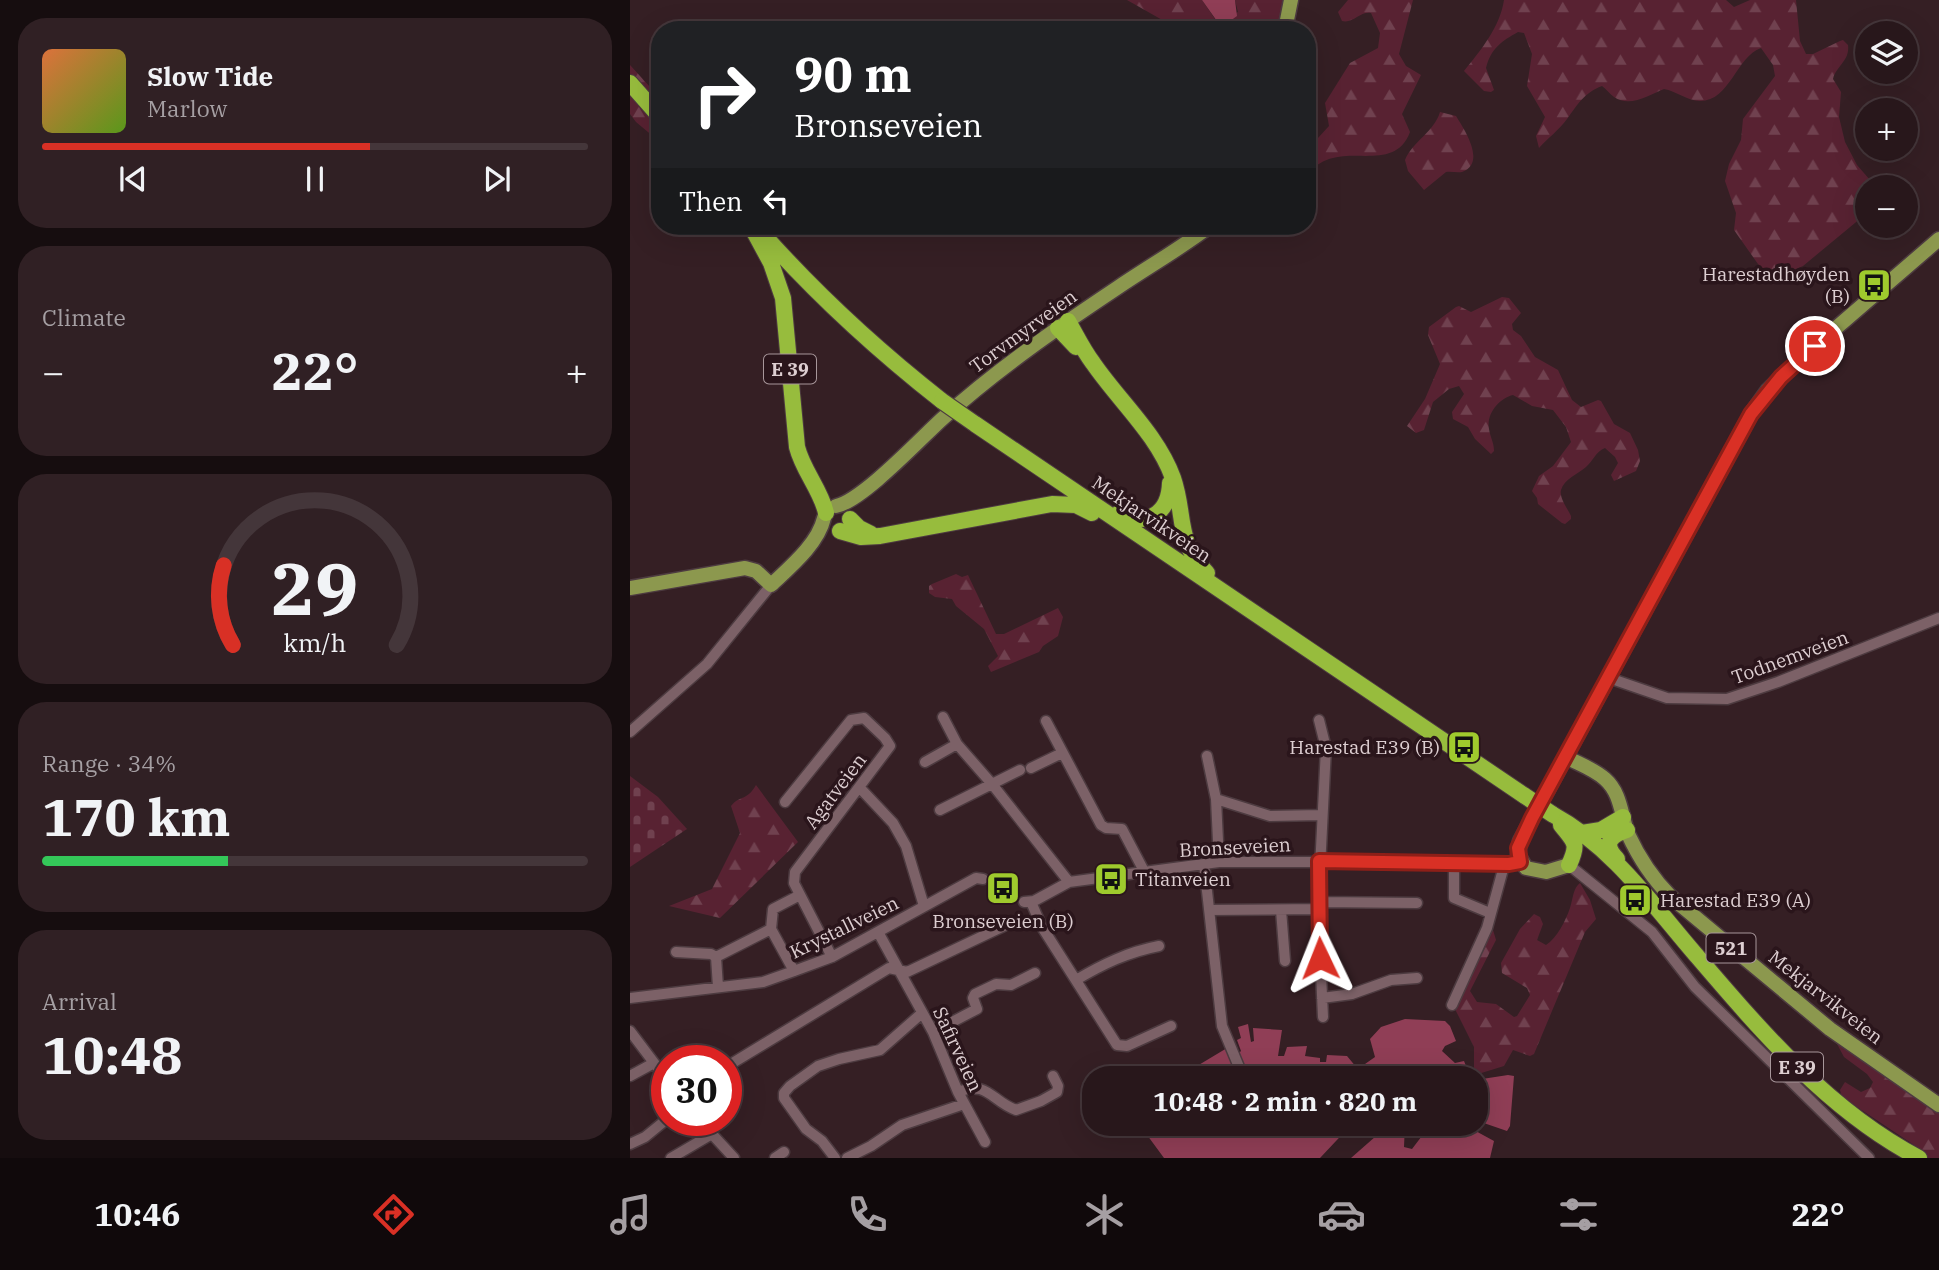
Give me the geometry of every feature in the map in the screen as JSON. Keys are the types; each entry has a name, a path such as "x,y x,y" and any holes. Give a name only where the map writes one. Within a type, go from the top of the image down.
{"highway":[{"path":"630,83 651,107"},
{"name":"E 39","path":"757,235 783,298 797,447 803,464 829,512"},
{"name":"Mekjarvikveien","path":"762,235 821,297 888,358 942,401 1525,796 1599,851"},
{"name":"E 39","path":"1063,325 1156,444 1175,485 1183,534 1190,551 1202,568 1234,599"},
{"name":"E 39","path":"1098,507 1134,520 1155,515 1168,499 1168,467"},
{"name":"E 39","path":"843,524 880,536 1052,504 1076,505 1101,517 1118,520"},
{"name":"Mekjarvikveien","path":"1555,817 1582,833 1599,851"},
{"name":"E 39","path":"1555,817 1574,841 1575,852 1569,865"},
{"path":"1582,833 1625,823"},
{"name":"E 39","path":"1625,823 1608,844 1621,867 1694,954 1819,1088 1872,1129 1919,1158"},
{"path":"1569,865 1599,851"},
{"name":"E 39","path":"1599,851 1621,867"},
{"name":"E 39","path":"1599,851 1670,932 1694,954"}],"main road":[{"path":"1287,21 1291,0"},
{"name":"Torvmyrveien","path":"771,585 804,550 821,528 829,512 872,484 960,403 1063,325 1197,235"},
{"path":"1569,865 1551,872 1526,868 1519,859 1520,841 1760,400 1799,360 1939,239"},
{"name":"Torvmyrveien","path":"804,550 843,524 872,484"},
{"path":"843,507 843,524 828,527 829,512 843,507"},
{"path":"630,588 746,568 756,571 771,585"},
{"name":"Mekjarvikveien","path":"1566,757 1605,779 1613,789 1625,823 1648,872 1671,897 1830,1029 1939,1105"}],"street":[{"name":"Torvmyrveien","path":"630,732 707,664 771,585"},
{"name":"Todnemveien","path":"1609,678 1667,698 1727,699 1778,682 1939,618"},
{"name":"Agatveien","path":"785,802 851,720 864,718 890,746 795,872 794,883 832,957"},
{"path":"943,718 957,744 1069,882"},
{"path":"1319,720 1326,748 1319,861 1323,1017"},
{"path":"1046,721 1101,825 1122,830 1144,871"},
{"path":"925,762 957,744"},
{"path":"940,810 1062,753"},
{"path":"1208,756 1216,799 1219,862"},
{"path":"860,788 893,823 906,846 925,906"},
{"path":"1216,799 1270,816 1321,815"},
{"name":"Bronseveien","path":"1171,1026 1128,1046 1117,1045 1027,902 1069,882 1219,862 1489,863 1519,859"},
{"path":"1454,862 1454,898 1490,913"},
{"path":"1204,864 1222,1026 1238,1066"},
{"path":"1569,865 1652,932 1695,987 1869,1158"},
{"path":"1452,1005 1486,928 1502,873"},
{"name":"Krystallveien","path":"630,998 763,982 832,957 976,878 983,879"},
{"path":"794,971 771,929 773,909 800,895"},
{"path":"1210,911 1417,903"},
{"path":"1281,910 1284,961"},
{"path":"742,1057 889,968 907,972 1004,926"},
{"path":"716,957 771,929"},
{"name":"Safirveien","path":"878,932 933,1032 958,1092 985,1142"},
{"path":"1076,980 1107,962 1159,946"},
{"path":"677,952 712,954 716,957"},
{"path":"716,957 718,987"},
{"path":"933,1032 977,1009 973,998 975,994 996,984 1011,985 1035,973"},
{"path":"1322,998 1352,993 1391,980 1417,978"},
{"path":"835,1158 821,1141 806,1129 784,1093 818,1066 880,1050 922,1013"},
{"path":"630,1031 651,1059"},
{"path":"630,1076 651,1065"},
{"path":"958,1092 968,1088 982,1088 1016,1110 1057,1092 1058,1086 1053,1076"},
{"path":"847,1158 872,1146 902,1125 964,1104"},
{"path":"630,1144 651,1132"},
{"path":"671,1158 709,1136"},
{"path":"714,1136 734,1158"}],"green space":[{"path":"1127,0 1202,0 1216,21 1164,21"},
{"path":"1235,0 1290,0 1286,21 1219,21 1238,12"},
{"path":"1348,0 1413,0 1399,54 1406,66 1421,75 1402,114 1410,132 1402,146 1377,156 1333,158 1316,167 1316,140 1329,126 1325,103 1350,63 1378,48 1380,33 1371,13 1350,21 1342,21 1338,12"},
{"path":"1504,0 1726,0 1734,7 1750,0 1796,0 1800,41 1806,54 1813,54 1843,40 1848,45 1847,55 1833,79 1841,92 1839,117 1845,142 1866,175 1855,175 1855,223 1803,266 1794,270 1767,272 1758,264 1734,230 1736,213 1725,181 1729,164 1741,140 1743,119 1775,76 1773,65 1761,48 1745,60 1719,94 1710,99 1696,101 1664,89 1633,101 1626,101 1614,97 1602,86 1590,92 1539,148 1536,136 1545,117 1527,86 1532,54 1524,33 1518,32 1507,39 1491,55 1486,68 1494,90 1491,92 1484,91 1464,71 1494,29"},
{"path":"630,65 651,88 651,134 630,114"},
{"path":"1440,112 1456,116 1471,146 1473,161 1469,168 1462,172 1446,172 1424,190 1408,171 1405,160"},
{"path":"1502,297 1509,298 1521,313 1512,324 1513,330 1521,336 1535,357 1558,370 1572,400 1581,407 1601,401 1614,424 1630,433 1638,450 1640,461 1636,471 1614,481 1611,475 1618,463 1605,448 1565,483 1561,490 1562,500 1571,519 1565,524 1538,504 1532,491 1539,476 1553,466 1571,442 1566,427 1553,410 1532,406 1513,395 1503,399 1490,417 1489,429 1494,451 1491,454 1475,439 1468,427 1453,419 1452,412 1464,394 1459,386 1449,389 1433,402 1424,430 1416,433 1407,426 1425,399 1440,364 1428,335 1429,327 1456,307 1471,312"},
{"path":"956,574 962,577 968,575 996,634 1004,634 1058,608 1063,617 1058,636 1039,652 991,672 988,666 998,656 984,629 956,606 952,599 935,597 929,593 929,586"},
{"path":"630,776 658,797 687,829 630,867"},
{"path":"756,785 798,842 720,918 669,906 712,889 740,833 731,806 750,793"},
{"path":"1580,883 1590,900 1596,919 1585,932 1534,1054 1530,1056 1513,1050 1504,1066 1488,1071 1488,1066 1474,1066 1474,1047 1454,1007 1489,929 1493,930 1496,940 1470,991 1477,1002 1496,1004 1514,1017 1530,995 1527,988 1502,973 1501,963 1520,929 1534,914 1540,917 1543,924 1537,940 1546,945 1550,942 1564,923"},
{"path":"1836,1042 1939,1100 1939,1158 1925,1158 1917,1147 1842,1097 1840,1090 1845,1082 1861,1092 1870,1088 1873,1082 1867,1074 1844,1057"}],"shaded area":[{"path":"1202,0 1235,0 1237,16 1230,21 1217,21"},
{"path":"1405,1019 1445,1021 1456,1041 1445,1046 1442,1051 1455,1063 1464,1061 1466,1066 1365,1066 1375,1057 1370,1039 1381,1027"},
{"path":"1248,1024 1251,1042 1254,1041 1253,1028 1282,1030 1278,1056 1284,1056 1287,1047 1307,1046 1305,1056 1320,1058 1320,1062 1326,1062 1327,1055 1347,1056 1355,1066 1240,1066 1241,1051 1237,1040 1241,1038 1238,1027"},
{"path":"1227,1048 1239,1066 1197,1066"},
{"path":"1514,1076 1510,1126 1507,1131 1488,1124 1488,1078"},
{"path":"1148,1136 1341,1136 1320,1158 1164,1158"},
{"path":"1376,1136 1404,1136 1404,1147 1412,1149 1422,1136 1485,1136 1494,1141 1490,1158 1351,1158"}],"place":[{"name":"Harestadhøyden (B)","path":"1874,285"},
{"name":"Harestad E39 (B)","path":"1464,747"},
{"name":"Titanveien","path":"1111,879"},
{"name":"Bronseveien (B)","path":"1003,888"},
{"name":"Harestad E39 (A)","path":"1635,900"}],"route":[{"path":"1320,958 1319,861 1520,862 1520,841 1751,414 1768,390 1815,346"}]}
